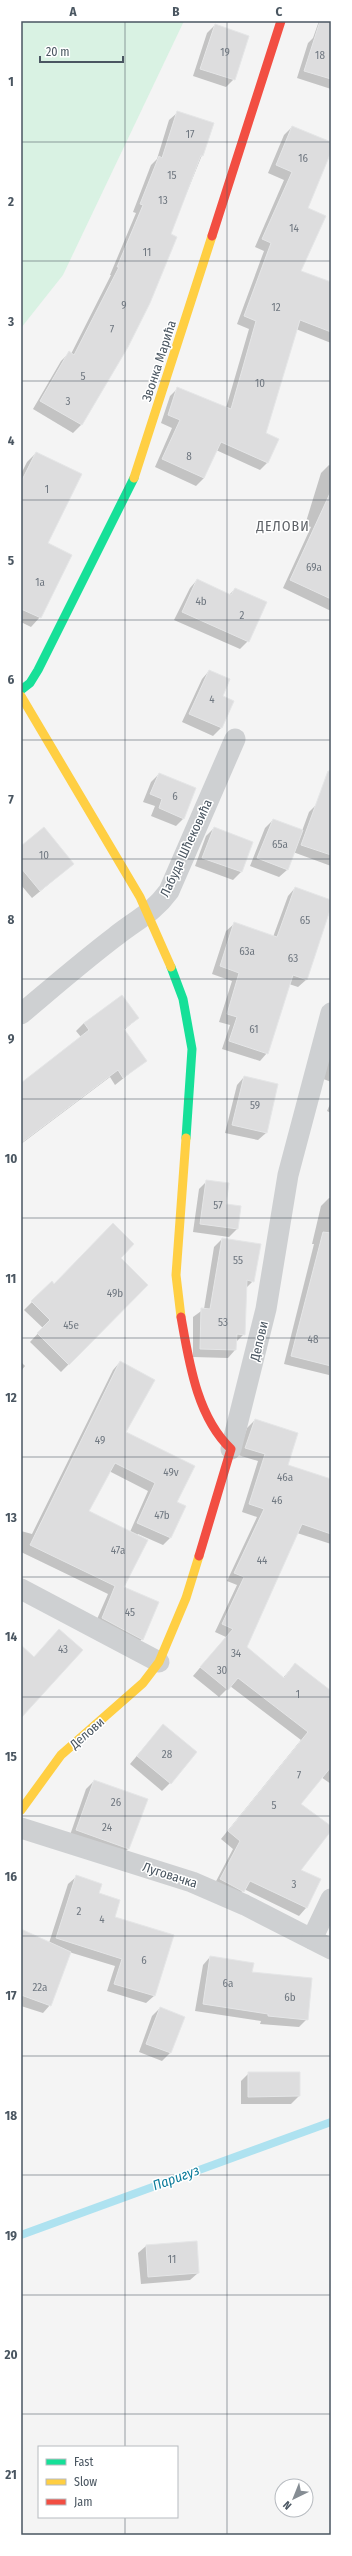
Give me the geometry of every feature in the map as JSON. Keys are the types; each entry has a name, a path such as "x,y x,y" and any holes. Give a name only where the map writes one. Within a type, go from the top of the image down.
{"street":[{"name":"Звонка Марића","path":"21,690 30,683 38,670 138,469 281,21"},
{"path":"21,696 75,785 148,915 172,968 183,999 192,1049 176,1275 177,1296 194,1377 205,1412 219,1438 231,1449"},
{"name":"Лабуда Шћековића","path":"21,1014 117,935 148,915 169,891 235,739"},
{"name":"Делови","path":"21,1810 61,1756 143,1683 159,1662 186,1598 231,1449 266,1309 288,1175 320,1049 331,1013"},
{"path":"21,1589 159,1662"},
{"name":"Луговачка","path":"21,1828 192,1882 245,1905 331,1948"},
{"path":"312,1939 331,1899"}],"green space":[{"path":"21,21 184,21 63,275 21,328"}],"building":[{"path":"320,21 331,21 331,79 304,71"},
{"path":"215,24 249,36 235,80 200,69"},
{"path":"177,111 214,123 203,156 201,155 171,234 177,237 150,303 128,347 82,425 40,401 69,351 74,355 119,267 117,267 143,205 140,204 159,156 162,158"},
{"path":"292,126 331,142 331,152 308,208 326,216 301,271 331,282 331,332 300,320 266,433 279,439 268,463 221,442 204,478 162,459 180,420 168,415 177,387 231,409 256,321 244,316 271,243 262,239 292,172 276,165"},
{"path":"36,452 82,474 48,543 72,555 41,618 21,609 21,482"},
{"path":"331,491 331,599 290,580"},
{"path":"197,579 231,595 235,588 267,602 249,642 182,612"},
{"path":"209,670 230,679 223,696 234,701 222,728 189,714"},
{"path":"328,771 331,771 331,855 301,845"},
{"path":"159,773 196,788 184,819 159,808 162,799 150,794"},
{"path":"273,819 303,830 288,870 257,858"},
{"path":"44,827 74,864 40,891 21,868 21,846"},
{"path":"214,827 253,842 242,872 202,858"},
{"path":"295,887 331,900 331,907 307,980 293,975 268,1054 229,1041 237,1017 227,1014 239,973 220,966 234,922 277,937"},
{"path":"122,995 139,1018 124,1029 147,1061 123,1078 118,1070 21,1143 21,1083 89,1030 84,1023"},
{"path":"244,1076 278,1084 267,1133 232,1125"},
{"path":"206,1180 229,1183 226,1204 241,1206 238,1229 200,1224"},
{"path":"113,1223 134,1244 121,1258 148,1285 69,1365 37,1333 50,1320 31,1301 52,1281 54,1284"},
{"path":"323,1232 331,1233 331,1366 291,1356"},
{"path":"222,1238 261,1244 254,1282 247,1280 245,1335 237,1334 236,1350 200,1349 201,1308 210,1309"},
{"path":"120,1361 155,1380 126,1432 195,1466 177,1502 186,1506 171,1538 137,1523 155,1483 115,1463 89,1511 148,1540 124,1587 159,1602 143,1640 102,1618 115,1586 30,1545"},
{"path":"255,1419 298,1433 288,1465 331,1479 331,1534 302,1524 247,1647 284,1678 295,1663 330,1690 331,1694 331,1767 301,1804 331,1826 331,1831 301,1870 321,1879 307,1908 250,1881 244,1892 220,1879 240,1841 228,1831 308,1732 238,1678 228,1690 200,1667 233,1629 222,1624 244,1577 234,1573 264,1509 249,1504 265,1454 245,1448"},
{"path":"59,1629 83,1650 21,1718 21,1645 34,1657"},
{"path":"163,1724 197,1752 171,1784 137,1756"},
{"path":"94,1780 148,1799 129,1849 76,1830"},
{"path":"76,1875 102,1884 99,1893 120,1900 115,1917 174,1935 155,1996 114,1984 122,1959 56,1938"},
{"path":"21,1929 71,1952 51,2006 21,1995"},
{"path":"210,1956 254,1963 252,1972 312,1978 308,2020 268,2016 268,2014 203,2004"},
{"path":"160,2007 185,2017 171,2053 146,2044"},
{"path":"248,2072 300,2072 300,2096 248,2097"},
{"path":"197,2241 199,2273 148,2277 146,2245"}],"waterway":[{"name":"Паригуз","path":"21,2235 331,2122"}],"traffic: fast":[{"path":"21,690 30,683 38,670 134,478"},
{"path":"171,967 183,999 192,1049 186,1138"}],"traffic: slow":[{"path":"134,478 212,236"},
{"path":"21,696 140,897 171,967"},
{"path":"181,1317 176,1275 186,1138"},
{"path":"21,1810 61,1755 143,1683 159,1662 186,1598 199,1556"}],"traffic: jam":[{"path":"212,236 281,21"},
{"path":"181,1317 191,1370 202,1405 219,1436 231,1449 199,1556"}],"district":[{"name":"ДЕЛОВИ","path":"283,526"}]}
